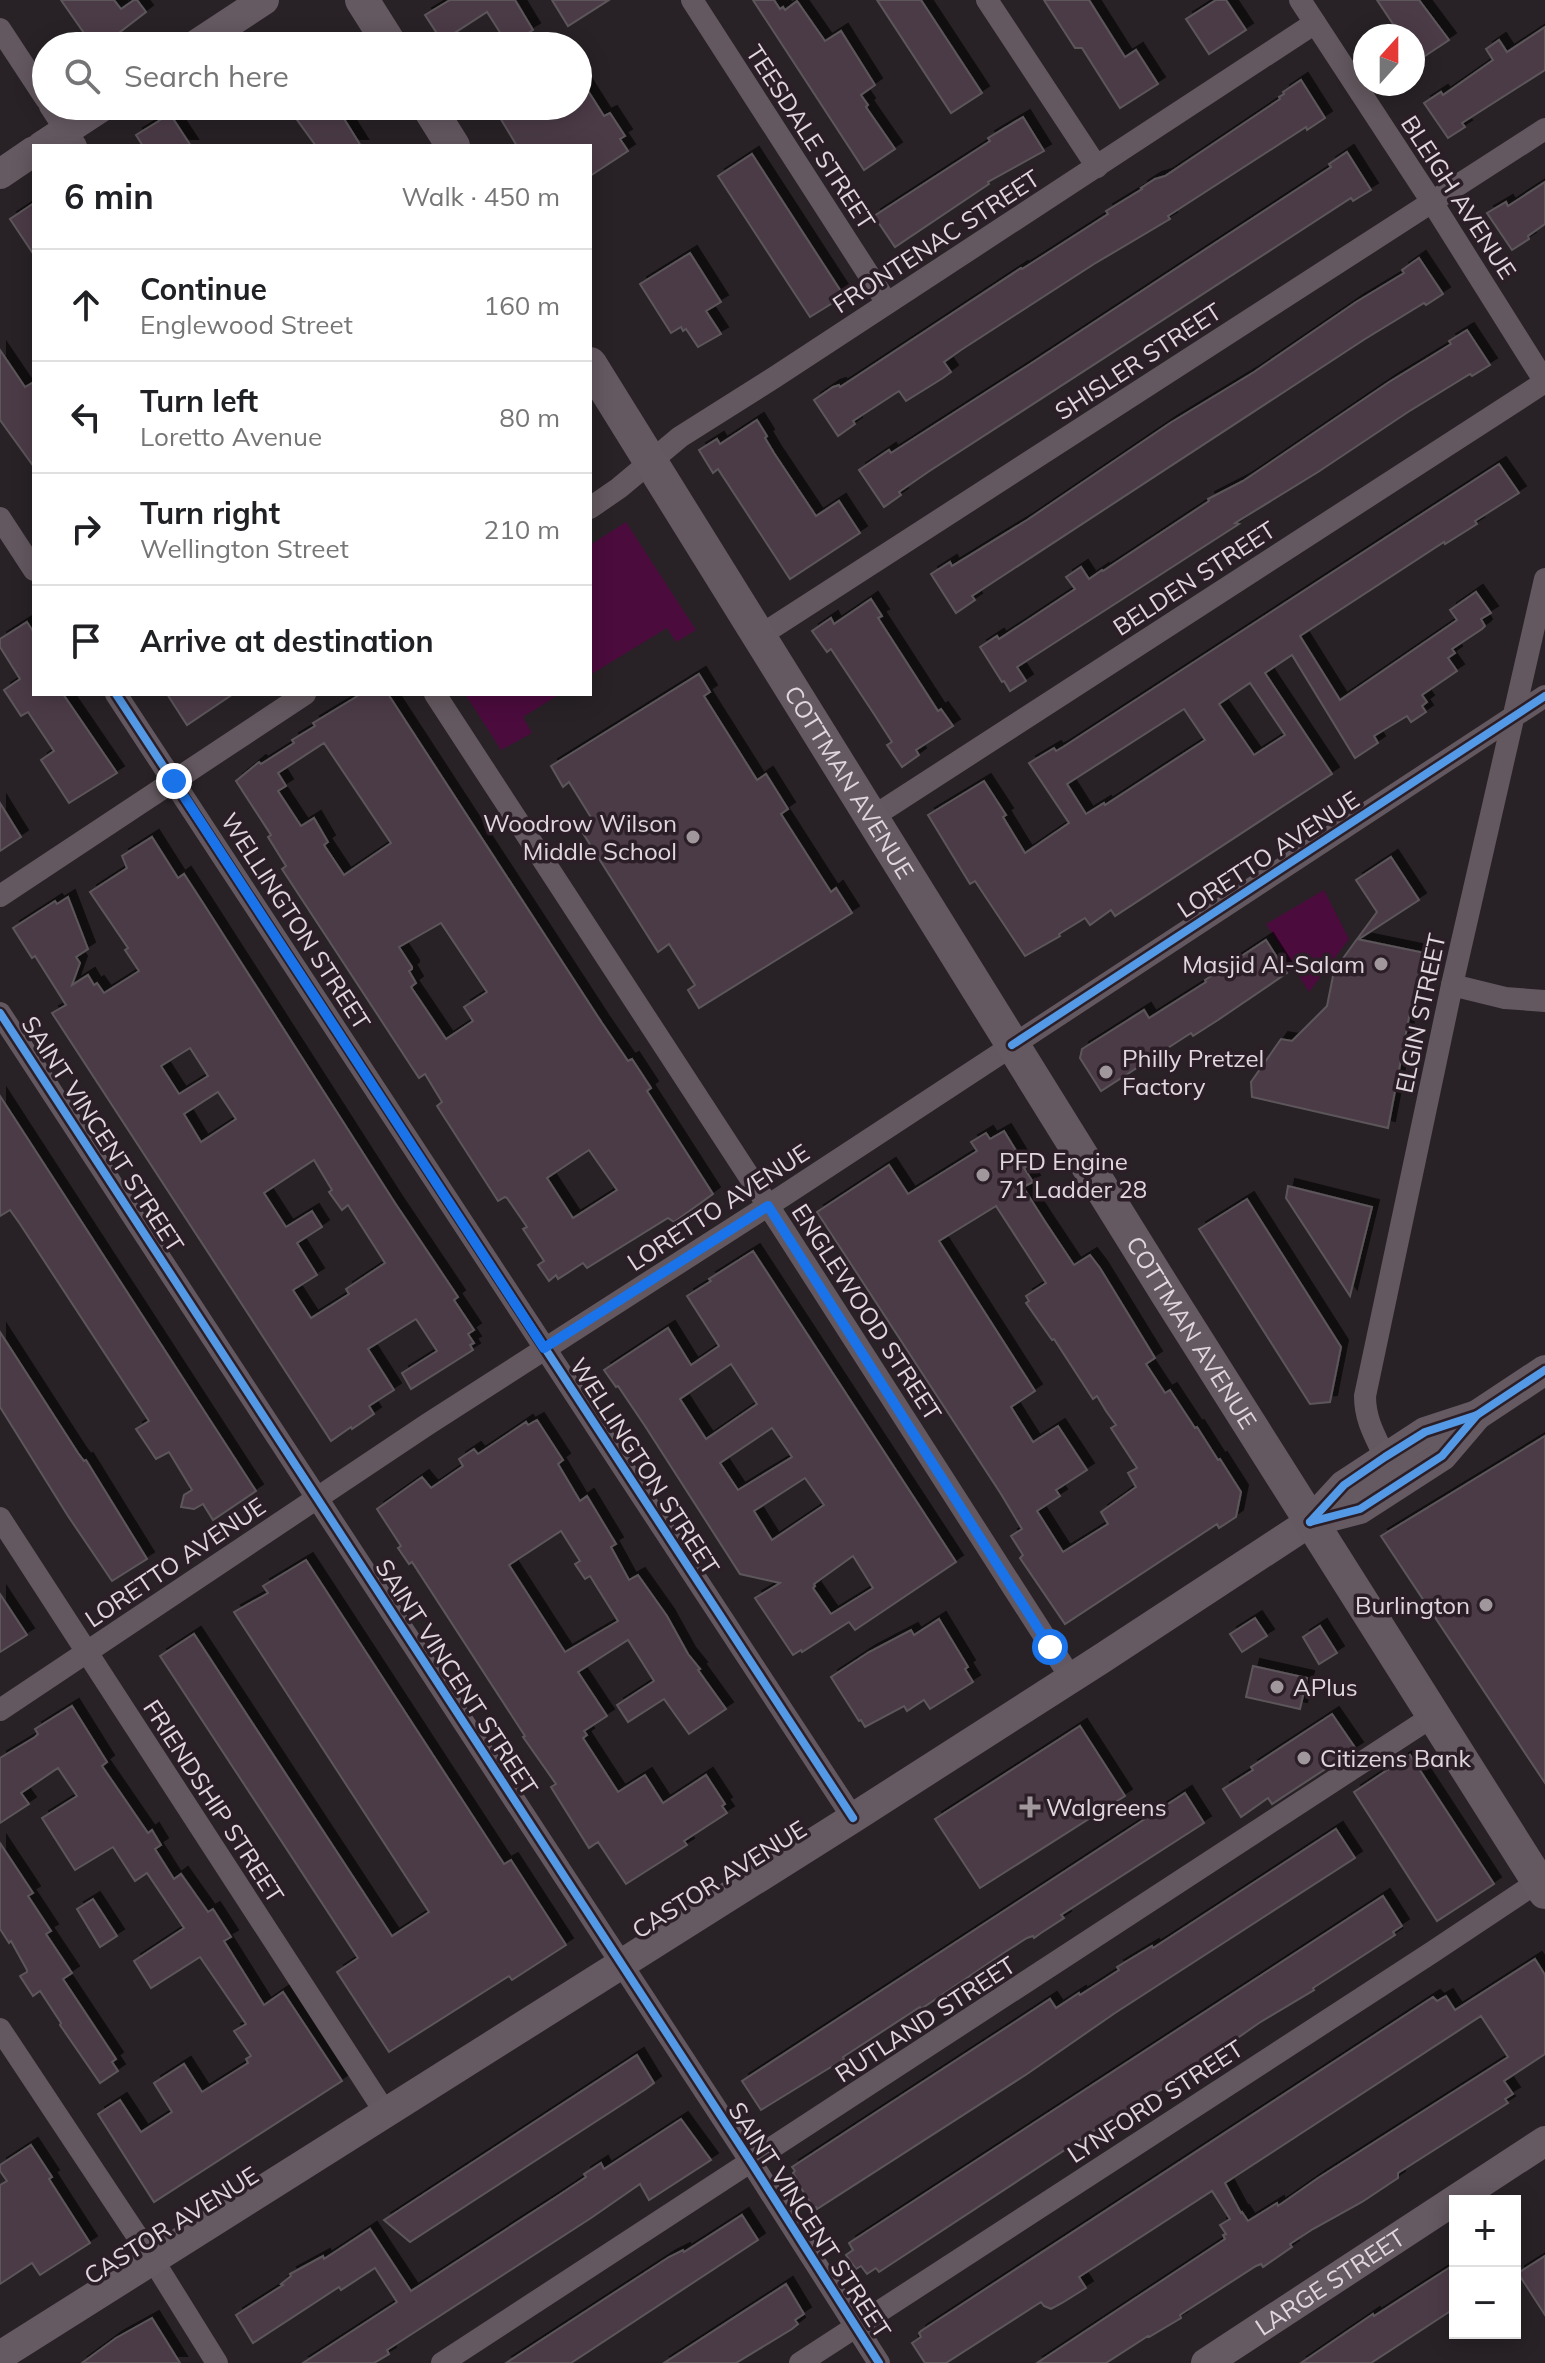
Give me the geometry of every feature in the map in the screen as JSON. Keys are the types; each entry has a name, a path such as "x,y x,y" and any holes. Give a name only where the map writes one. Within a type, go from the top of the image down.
{"main road":[{"path":"215,32 264,0"},
{"path":"362,0 382,32"},
{"path":"59,132 79,120"},
{"path":"437,120 452,144"},
{"path":"0,174 32,152"},
{"name":"COTTMAN AVENUE","path":"592,367 1310,1522 1542,1886"},
{"name":"CASTOR AVENUE","path":"0,2356 1071,1678 1310,1522 1344,1485 1385,1457 1425,1432 1477,1415 1545,1370"},
{"name":"CASTOR AVENUE","path":"1310,1522 1360,1509 1442,1456 1477,1415"},
{"name":"LARGE STREET","path":"1206,2363 1545,2141"}],"street":[{"name":"TEESDALE STREET","path":"692,0 887,303"},
{"path":"987,0 1097,167"},
{"name":"BLEIGH AVENUE","path":"1300,0 1545,382"},
{"name":"FRONTENAC STREET","path":"592,507 680,437 1315,23"},
{"path":"0,29 32,78"},
{"name":"SHISLER STREET","path":"758,637 1545,129"},
{"name":"BELDEN STREET","path":"871,818 1545,382"},
{"path":"0,518 32,567"},
{"name":"ELGIN STREET","path":"1385,1457 1365,1412 1365,1396 1452,985 1545,579"},
{"name":"WELLINGTON STREET","path":"117,696 853,1818"},
{"path":"0,896 302,696"},
{"name":"ENGLEWOOD STREET","path":"436,696 1071,1678"},
{"name":"LORETTO AVENUE","path":"0,1710 316,1497 768,1206 1545,696"},
{"path":"1452,985 1505,998 1545,1001"},
{"name":"SAINT VINCENT STREET","path":"0,1013 751,2162 879,2363"},
{"name":"FRIENDSHIP STREET","path":"0,1518 385,2112"},
{"name":"RUTLAND STREET","path":"442,2363 1433,1716"},
{"name":"LYNFORD STREET","path":"800,2363 1431,1953 1542,1886"},
{"path":"0,2029 153,2260 217,2363"}],"shaded area":[{"path":"626,522 696,630 676,642 667,628 592,674 592,544"},
{"path":"466,696 557,696 523,717 532,733 501,750"},
{"path":"1324,890 1349,939 1309,992 1266,924"}],"building":[{"path":"61,0 114,0 121,9 137,0 146,12 120,32 83,32"},
{"path":"450,0 515,0 533,30 500,32 487,12 456,32 436,32 425,15"},
{"path":"552,0 609,0 568,26"},
{"path":"753,0 774,0 780,9 783,7 785,10 797,1 825,41 841,31 875,85 861,95 868,105 866,107 895,149 864,170"},
{"path":"877,0 921,0 982,93 951,113"},
{"path":"1044,0 1089,0 1125,57 1136,50 1158,84 1120,108 1082,48 1075,48"},
{"path":"1216,0 1226,0 1246,30 1209,54 1186,19"},
{"path":"1377,0 1419,0 1449,40 1425,56 1425,24 1393,24"},
{"path":"1545,27 1545,70 1462,123 1465,127 1448,138 1424,103 1441,92 1443,95 1493,60 1486,49 1499,40 1507,52"},
{"path":"1301,80 1325,118 1307,130 1306,127 1168,216 1170,219 961,350 944,362 951,372 943,378 906,401 899,391 853,421 855,424 838,436 814,400 833,387 840,387 1108,214 1106,211 1155,179 1165,176 1280,99 1283,92"},
{"path":"592,97 604,116 610,113 625,136 620,139 628,151 592,175 592,144 516,144 501,120 592,120"},
{"path":"1023,117 1044,151 988,182 895,247 874,216"},
{"path":"160,120 174,120 190,144 142,144 136,135"},
{"path":"297,120 345,120 360,144 315,144"},
{"path":"1347,152 1371,190 1353,201 1351,198 928,472 899,492 901,495 884,507 859,470 889,450 891,453 1030,364 1331,167 1329,164"},
{"path":"752,154 844,296 810,317 718,176"},
{"path":"1545,182 1545,224 1512,250 1487,213 1506,202 1508,206"},
{"path":"32,204 32,252 10,219"},
{"path":"690,253 721,302 706,311 721,334 698,347 686,329 683,331 681,327 671,333 640,284"},
{"path":"1419,258 1443,294 1365,339 972,596 975,600 956,613 931,574 950,562 952,566 1027,520 1170,423 1404,273 1402,270"},
{"path":"1467,330 1490,365 1408,412 1017,667 1026,681 1010,691 1002,682 980,647 997,636 999,639 1075,589 1066,577 1081,567 1089,579 1103,571 1208,499 1243,481 1451,344 1449,341"},
{"path":"0,350 25,387 32,383 32,464 0,420"},
{"path":"757,420 774,453 816,516 839,501 860,533 790,579 718,469 713,473 699,450 717,439 720,444"},
{"path":"1499,464 1519,493 1475,521 1477,524 1444,542 1300,636 1340,700 1457,620 1450,610 1476,592 1491,613 1481,619 1485,626 1482,629 1452,649 1455,653 1448,658 1457,671 1422,695 1427,702 1422,706 1426,712 1411,722 1407,716 1374,736 1378,743 1355,758 1292,655 1265,673 1332,774 1115,916 1111,910 1090,925 1085,918 1025,956 975,881 970,884 928,815 984,781 1025,853 1069,823 1029,763 1054,748 1056,751","holes":["1250,683 1285,735 1254,755 1219,704","1184,709 1205,740 1086,814 1067,784"]},
{"path":"871,599 882,616 878,618 938,711 941,709 953,726 916,750 919,755 902,767 887,745 892,742 831,649 827,652 812,631 831,618 834,624"},
{"path":"27,622 32,630 32,696 64,696 117,773 69,803 41,760 54,751 28,712 21,716 4,690 20,679 0,647 0,639"},
{"path":"699,674 710,692 704,696 757,780 766,774 788,809 781,814 831,892 836,888 852,913 699,1008 688,990 695,985 669,944 658,952 579,827 592,819 569,782 563,787 551,766"},
{"path":"168,696 230,696 187,725"},
{"path":"358,696 389,696 602,1023 651,1088 647,1091 713,1194 674,1222 668,1218 587,1268 583,1263 558,1279 556,1275 549,1281 538,1265 544,1261 523,1229 527,1227 507,1198 498,1201 437,1106 442,1102 425,1074 419,1078 282,869 286,866 268,837 271,835 236,781 259,762 261,764 294,743 292,740 315,726 313,723","holes":["324,743 391,843 344,875 324,845 328,842 314,818 301,826 278,791 286,786 278,773","441,923 487,992 464,1007 473,1021 446,1039 411,987 416,983 409,971 412,967 399,947","589,1150 617,1190 573,1218 547,1178"]},
{"path":"0,803 21,837 0,851"},
{"path":"152,837 178,878 184,874 458,1297 454,1300 474,1330 468,1334 474,1343 470,1345 473,1350 411,1389 402,1373 437,1351 416,1319 368,1349 394,1390 369,1406 374,1414 331,1441 52,1013 66,1005 13,928 55,901 57,904 68,897 88,949 76,957 80,963 72,985 88,975 104,993 139,971 125,950 128,948 90,892 127,868 122,856","holes":["190,1048 208,1076 179,1094 161,1066","218,1092 236,1119 201,1142 184,1114","314,1160 332,1190 329,1192 342,1210 348,1205 385,1263 346,1289 349,1294 311,1318 293,1290 317,1275 297,1243 322,1227 312,1211 286,1227 264,1193"]},
{"path":"1391,857 1419,900 1359,939 1377,912 1356,880"},
{"path":"1357,939 1425,953 1418,992 1414,991 1388,1128 1252,1097 1251,1082 1281,1039 1292,1041 1327,1006 1334,971"},
{"path":"1266,940 1287,973 1193,1036 1191,1033 1101,1091 1080,1058 1082,1049 1144,1010 1149,1018"},
{"path":"0,1096 256,1491 213,1520 203,1504 194,1509 181,1507 184,1495 192,1490 169,1452 156,1459 136,1429 149,1421 10,1210 0,1216"},
{"path":"1004,1131 1033,1182 1023,1187 1044,1220 1074,1265 1090,1255 1100,1268 1155,1358 1146,1364 1165,1393 1170,1390 1241,1492 1236,1517 1219,1528 1217,1524 1065,1624 1020,1558 1023,1555 1011,1536 1022,1529 1001,1494 817,1212 889,1165 908,1194 977,1151 971,1142 986,1133 990,1139","holes":["996,1206 1046,1283 1026,1296 1029,1301 1026,1303 1093,1399 1097,1396 1116,1425 1111,1428 1137,1468 1128,1473 1136,1487 1101,1512 1108,1524 1063,1552 1037,1511 1060,1496 1056,1490 1087,1470 1058,1426 1033,1442 1011,1407 1035,1391 939,1241"]},
{"path":"1288,1186 1372,1207 1350,1296 1286,1198"},
{"path":"1247,1199 1341,1347 1330,1402 1310,1404 1199,1229"},
{"path":"753,1251 956,1562 855,1630 849,1622 793,1655 755,1598 780,1583 740,1574 645,1426 604,1370 668,1328 691,1365 719,1346 687,1296 711,1281 709,1279","holes":["731,1364 757,1404 706,1439 680,1399","772,1428 792,1457 738,1490 720,1463","805,1478 824,1505 772,1540 754,1511","853,1556 873,1588 831,1614 813,1588 814,1584"]},
{"path":"0,1332 78,1453 86,1460 147,1559 112,1581 0,1407"},
{"path":"537,1420 563,1460 558,1464 580,1501 587,1496 616,1544 611,1547 629,1580 638,1575 726,1709 689,1734 664,1699 628,1722 617,1705 654,1681 628,1640 578,1672 607,1716 584,1731 587,1735 583,1738 618,1792 645,1775 663,1803 706,1775 725,1804 722,1806 727,1813 684,1841 687,1845 626,1884 598,1842 589,1848 551,1787 556,1784 412,1562 409,1564 398,1548 401,1546 377,1509 422,1477 431,1488 463,1466 459,1459 474,1449 478,1454 526,1422 528,1425","holes":["561,1531 580,1561 575,1564 585,1579 590,1576 618,1621 565,1652 509,1565"]},
{"name":"Burlington","path":"1545,1436 1545,1783 1381,1536"},
{"path":"306,1560 504,1864 511,1860 566,1945 512,1980 509,1976 389,2052 337,1972 358,1958 160,1656 194,1634 392,1936 429,1912 234,1612 268,1593 263,1586"},
{"path":"0,1594 27,1635 0,1652"},
{"path":"1255,1618 1267,1636 1242,1652 1230,1634"},
{"path":"939,1619 968,1667 965,1669 973,1682 930,1709 924,1700 907,1711 904,1706 865,1727 831,1677 869,1652 911,1630 914,1635"},
{"path":"1320,1626 1337,1653 1319,1664 1303,1637"},
{"name":"APlus","path":"1253,1666 1307,1678 1300,1709 1246,1697"},
{"path":"72,1706 107,1762 102,1766 148,1833 152,1830 161,1845 155,1849 174,1879 181,1874 208,1912 213,1909 231,1937 224,1941 264,2005 283,1992 342,2081 154,2202 98,2114 120,2100 141,2132 172,2112 154,2083 184,2064 202,2092 248,2063 246,2059 251,2056 234,2031 246,2024 200,1957 151,1988 134,1961 184,1928 147,1873 135,1881 113,1847 75,1870 42,1818 77,1796 58,1768 21,1793 29,1804 0,1823 0,1758 35,1737 38,1734 35,1729"},
{"name":"Citizens Bank","path":"1332,1714 1356,1749 1272,1804 1268,1798 1241,1817 1223,1789"},
{"name":"Walgreens","path":"1080,1726 1125,1796 980,1888 935,1819"},
{"path":"1410,1755 1494,1884 1437,1921 1354,1792"},
{"path":"1185,1793 1204,1823 1061,1915 1064,1918 1034,1938 1027,1938 761,2110 742,2081"},
{"path":"1336,1829 1355,1858 1115,2013 1027,2074 817,2209 814,2208 795,2179 792,2167 1050,1999 1056,2008 1080,1995 1119,1970 1117,1967 1153,1948"},
{"path":"0,1843 33,1893 28,1896 51,1931 46,1934 72,1973 63,1979 116,2059 112,2062 118,2071 100,2083 40,1991 33,1996 20,1976 27,1970 11,1941 9,1943 0,1929"},
{"path":"1383,1896 1402,1926 1393,1932 1395,1935 1259,2023 1210,2060 1150,2094 879,2272 876,2268 867,2274 861,2266 856,2269 846,2255 853,2250 849,2243"},
{"path":"93,1899 117,1936 100,1947 77,1909"},
{"path":"1535,1959 1545,1975 1545,2054 1504,2081 1513,2094 1505,2099 1508,2103 1398,2173 1398,2178 1362,2202 1290,2244 1292,2247 1263,2267 1261,2264 1256,2266 1186,2311 1180,2315 1181,2318 1106,2363 1037,2363 1225,2239 1223,2235 1226,2234 1220,2225 1230,2219 1212,2191 1079,2277 1086,2288 1051,2309 1041,2302 946,2363 925,2363 912,2343 921,2337 921,2331 1433,1997 1437,2001 1446,1996 1455,2010","holes":["1481,2016 1508,2057 1278,2206 1277,2203 1248,2221 1225,2183"]},
{"path":"637,2055 654,2083 646,2089 410,2242 384,2220"},
{"path":"681,2119 711,2160 649,2200 640,2184 387,2350 389,2354 374,2363 303,2363 397,2302 375,2268 341,2290 339,2287 253,2343 236,2315 283,2285 290,2274 323,2256 324,2259 370,2229 411,2291 586,2177 584,2174 601,2163 604,2169"},
{"path":"31,2145 90,2243 40,2275 32,2263 0,2284 0,2185 7,2181 0,2171 0,2165"},
{"path":"742,2215 758,2240 571,2363 506,2363 669,2257 684,2252"},
{"path":"1545,2256 1545,2315 1521,2278 1521,2271"},
{"path":"1449,2268 1449,2312 1371,2363 1301,2363"},
{"path":"786,2284 804,2314 795,2320 798,2324 792,2329 736,2363 664,2363"},
{"path":"152,2318 180,2363 82,2363 116,2338"}],"cycle path":[{"path":"117,696 853,1818"},
{"path":"1012,1045 1545,696"},
{"path":"0,1013 751,2162 879,2363"},
{"path":"1310,1522 1344,1485 1385,1457 1425,1432 1477,1415 1545,1370"},
{"path":"1310,1522 1360,1509 1442,1456 1477,1415"}],"place":[{"name":"Woodrow Wilson Middle School","path":"693,837"},
{"name":"Masjid Al-Salam","path":"1381,964"},
{"name":"Philly Pretzel Factory","path":"1106,1072"},
{"name":"PFD Engine 71 Ladder 28","path":"983,1175"},
{"name":"Burlington","path":"1486,1605"},
{"name":"APlus","path":"1277,1687"},
{"name":"Citizens Bank","path":"1304,1758"},
{"name":"Walgreens","path":"1030,1807"}],"route":[{"path":"174,781 544,1348 768,1206 1050,1647"}]}
